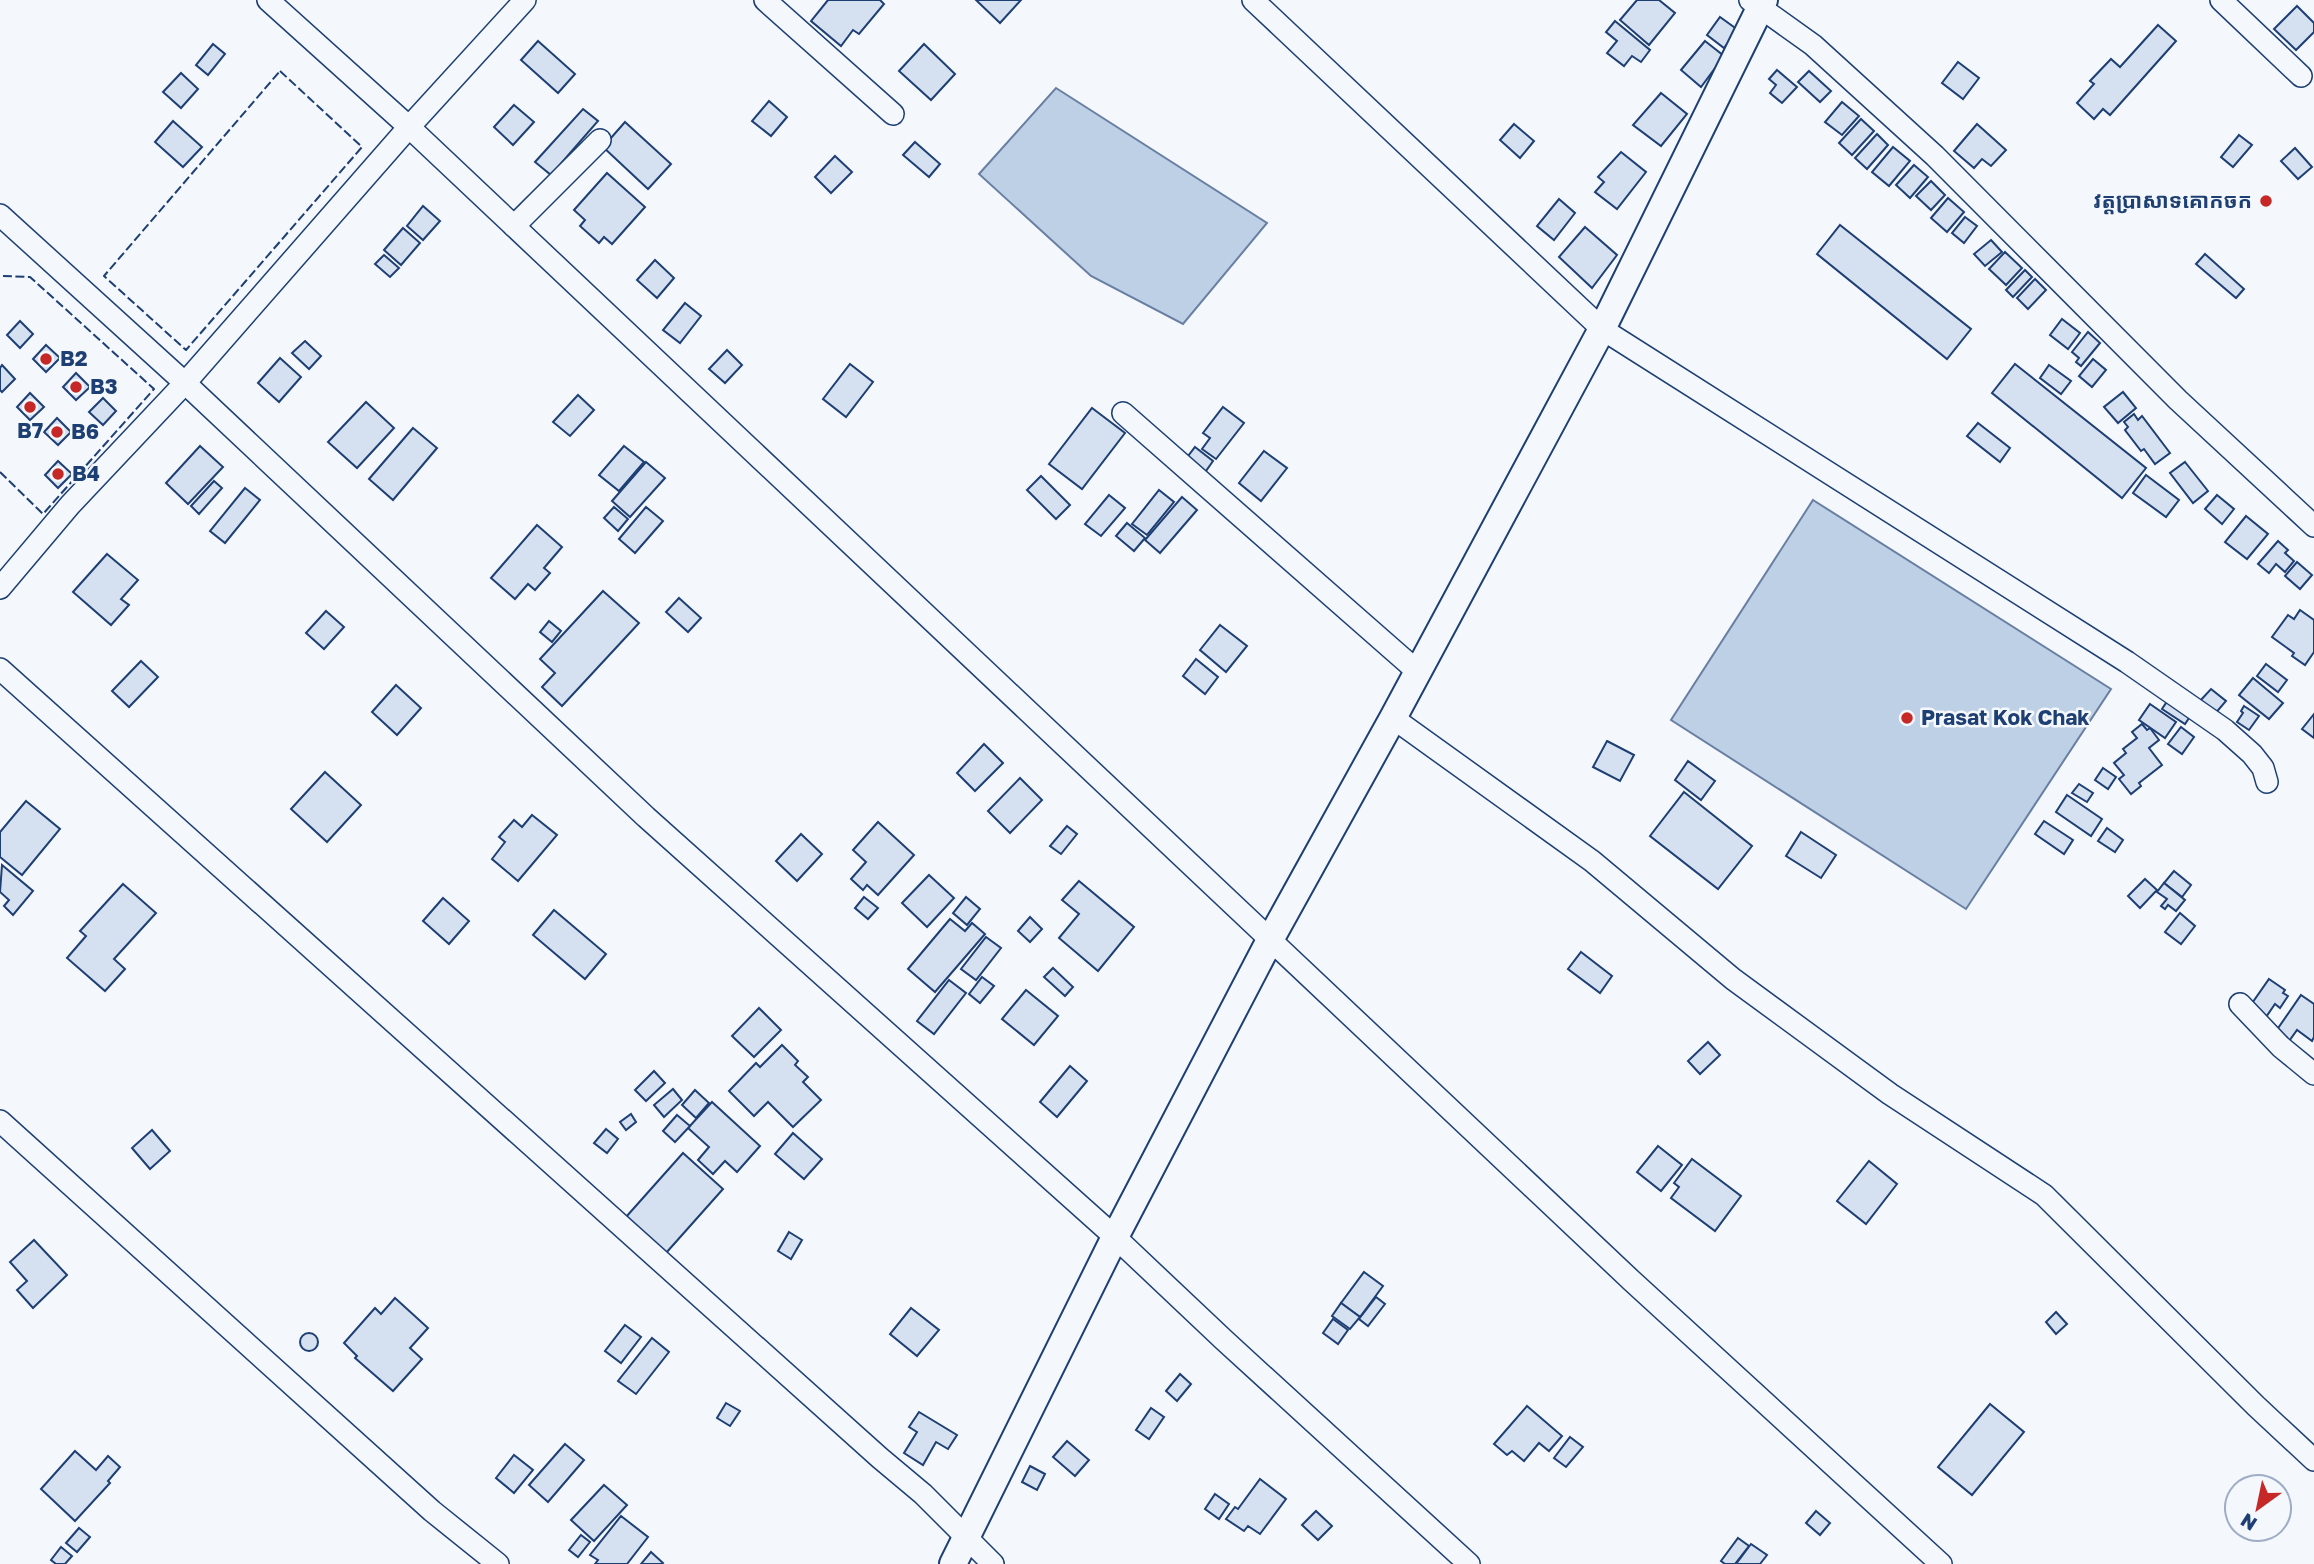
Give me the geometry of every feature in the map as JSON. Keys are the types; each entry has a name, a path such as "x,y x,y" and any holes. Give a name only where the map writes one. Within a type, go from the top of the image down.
{"street":[{"path":"268,0 409,127 1622,1272 1941,1564"},
{"path":"0,587 70,505 184,383 524,0"},
{"path":"765,0 893,114"},
{"path":"1253,0 1608,333 2127,662 2225,730 2252,754 2263,768 2267,782"},
{"path":"2221,0 2301,76"},
{"path":"953,1564 1115,1237 1270,940 1417,671 1608,333 1758,3 1813,45 1935,156 2178,400 2314,526"},
{"path":"513,226 600,140"},
{"path":"0,215 184,383 646,817 1115,1237 1469,1564"},
{"path":"1123,414 1417,671"},
{"path":"0,668 923,1494 993,1564"},
{"path":"1393,718 1592,861 1733,979 1891,1094 2043,1195 2158,1310 2310,1447"},
{"path":"2240,1004 2281,1047 2314,1074"},
{"path":"0,1121 432,1511 498,1564"}],"water":[{"path":"1056,88 1267,223 1183,324 1091,276 979,174"},
{"path":"1813,500 2111,689 1966,909 1671,720"}],"building":[{"path":"828,0 880,0 884,4 859,34 853,30 841,46 811,21"},
{"path":"976,0 1021,0 1000,23"},
{"path":"1637,0 1659,0 1675,13 1649,45 1620,20"},
{"path":"2297,6 2314,23 2314,32 2296,50 2274,29"},
{"path":"1720,17 1738,30 1724,48 1707,35"},
{"path":"1615,21 1650,50 1641,62 1632,56 1624,66 1607,53 1617,41 1606,32"},
{"path":"2158,25 2176,41 2110,115 2103,109 2094,119 2077,103 2094,84 2090,81 2111,59 2120,67"},
{"path":"538,41 575,74 558,93 521,60"},
{"path":"1705,41 1724,56 1701,87 1681,70"},
{"path":"213,44 225,54 208,75 196,65"},
{"path":"924,44 955,74 931,100 899,71"},
{"path":"1958,62 1979,78 1963,99 1942,83"},
{"path":"1777,70 1797,87 1782,103 1770,93 1776,85 1769,79"},
{"path":"1809,71 1831,91 1820,102 1798,82"},
{"path":"181,73 198,89 181,108 163,92"},
{"path":"1661,93 1687,114 1661,146 1633,125"},
{"path":"769,101 787,117 771,136 752,121"},
{"path":"1842,102 1859,116 1842,135 1825,122"},
{"path":"514,105 534,122 513,145 494,127"},
{"path":"583,109 598,121 551,175 535,162"},
{"path":"1861,119 1874,131 1852,155 1839,143"},
{"path":"173,121 202,147 183,167 155,142"},
{"path":"625,122 671,164 648,189 603,147"},
{"path":"1514,124 1534,141 1520,158 1500,140"},
{"path":"1977,124 2006,150 1991,166 1982,159 1974,168 1954,151"},
{"path":"1877,134 1888,145 1867,169 1855,158"},
{"path":"2239,135 2252,145 2233,167 2221,157"},
{"path":"915,142 940,164 929,177 903,155"},
{"path":"1893,147 1910,161 1889,186 1872,172"},
{"path":"2295,148 2312,167 2298,179 2281,161"},
{"path":"1621,152 1646,172 1617,209 1595,192 1604,182 1598,177"},
{"path":"835,156 852,172 831,193 815,177"},
{"path":"1914,165 1928,177 1910,198 1896,185"},
{"path":"607,173 645,207 612,244 604,237 599,243 580,226 585,220 574,210"},
{"path":"1931,181 1945,195 1931,210 1916,196"},
{"path":"1948,198 1964,212 1947,232 1931,218"},
{"path":"1559,199 1575,213 1554,240 1537,226"},
{"path":"423,206 440,221 423,240 407,226"},
{"path":"1965,217 1977,226 1964,243 1952,233"},
{"path":"1840,225 1971,329 1947,359 1817,254"},
{"path":"1585,227 1617,255 1592,288 1559,257"},
{"path":"403,228 420,243 401,265 384,250"},
{"path":"1991,240 2002,252 1985,266 1974,254"},
{"path":"2005,252 2022,268 2006,285 1989,269"},
{"path":"2205,254 2244,289 2236,298 2196,264"},
{"path":"384,255 399,268 390,277 375,264"},
{"path":"655,260 674,278 657,298 637,280"},
{"path":"2025,270 2032,277 2013,297 2006,290"},
{"path":"2035,279 2046,290 2028,309 2017,298"},
{"path":"685,303 701,316 680,343 663,330"},
{"path":"2062,319 2080,333 2068,349 2050,335"},
{"path":"20,321 33,334 20,348 7,335"},
{"path":"2088,332 2100,343 2081,366 2076,362 2079,358 2072,352"},
{"path":"305,341 321,356 309,369 292,353"},
{"name":"B2","path":"46,345 60,358 46,372 33,359"},
{"path":"727,350 742,365 725,383 709,369"},
{"path":"280,358 301,377 279,402 258,383"},
{"path":"2093,359 2106,370 2092,387 2079,376"},
{"path":"850,364 873,382 846,417 823,399"},
{"path":"2015,364 2146,468 2122,498 1992,393"},
{"path":"2,365 15,379 2,392 0,368"},
{"path":"2049,365 2071,381 2061,394 2040,378"},
{"name":"B3","path":"76,373 90,387 76,400 63,387"},
{"path":"2123,392 2136,408 2118,423 2104,407"},
{"name":"B7","path":"30,393 44,407 30,420 17,407"},
{"path":"578,395 594,410 570,436 553,422"},
{"path":"103,398 116,411 103,425 89,412"},
{"path":"366,402 394,428 357,468 328,442"},
{"path":"1223,407 1244,423 1216,459 1202,449 1210,438 1203,433"},
{"path":"1092,408 1125,433 1082,489 1049,464"},
{"path":"2134,414 2138,420 2142,416 2170,453 2155,464 2125,430 2128,427 2124,422"},
{"name":"B6","path":"57,418 71,432 58,445 44,432"},
{"path":"1978,423 2010,448 2000,462 1967,436"},
{"path":"413,428 437,448 393,500 369,479"},
{"path":"200,446 223,467 188,504 166,483"},
{"path":"624,446 644,462 619,491 599,475"},
{"path":"1195,447 1213,461 1201,478 1182,464"},
{"path":"1264,451 1287,468 1261,501 1239,483"},
{"name":"B4","path":"58,461 72,474 58,488 45,475"},
{"path":"646,462 665,478 630,517 612,501"},
{"path":"2185,462 2208,491 2193,503 2170,473"},
{"path":"2146,475 2179,500 2166,517 2133,493"},
{"path":"1041,476 1070,505 1056,519 1027,490"},
{"path":"214,481 222,488 199,514 191,506"},
{"path":"245,488 260,500 225,543 210,531"},
{"path":"1159,490 1174,502 1147,535 1132,524"},
{"path":"1109,495 1125,508 1101,536 1085,524"},
{"path":"2217,495 2234,509 2222,524 2205,509"},
{"path":"1182,497 1197,510 1160,553 1145,540"},
{"path":"614,507 628,519 618,531 604,518"},
{"path":"646,507 663,521 635,553 619,539"},
{"path":"2246,516 2268,534 2247,559 2225,542"},
{"path":"1127,523 1145,538 1134,551 1116,536"},
{"path":"537,525 562,547 544,568 550,573 535,590 528,584 515,599 491,578"},
{"path":"2278,541 2288,550 2285,553 2294,561 2285,572 2276,564 2269,573 2258,564"},
{"path":"107,554 138,580 121,599 129,605 111,625 73,592"},
{"path":"2297,562 2312,575 2300,589 2285,576"},
{"path":"603,591 639,623 562,706 542,687 555,673 540,659"},
{"path":"679,598 701,618 688,632 666,612"},
{"path":"2300,610 2314,620 2314,652 2305,665 2272,637 2288,615 2294,619"},
{"path":"326,611 344,627 324,649 306,633"},
{"path":"549,621 561,631 552,642 540,632"},
{"path":"1220,625 1247,646 1226,672 1200,650"},
{"path":"1196,659 1218,677 1205,694 1183,676"},
{"path":"141,661 158,677 129,707 112,691"},
{"path":"2266,664 2287,680 2278,692 2257,676"},
{"path":"2253,678 2283,703 2269,719 2239,695"},
{"path":"396,685 421,708 397,735 372,712"},
{"path":"2211,689 2226,701 2214,715 2199,702"},
{"path":"2170,697 2193,712 2185,724 2162,709"},
{"path":"2150,704 2176,722 2165,738 2139,720"},
{"path":"2244,706 2259,716 2249,730 2237,722"},
{"path":"2314,714 2314,738 2302,729"},
{"path":"2142,724 2147,730 2150,728 2159,740 2149,748 2162,765 2139,783 2141,786 2131,794 2119,779 2124,775 2114,763 2126,753 2123,749 2137,738 2132,732"},
{"path":"2181,727 2194,737 2182,754 2168,744"},
{"path":"1607,741 1634,755 1620,781 1593,767"},
{"path":"984,744 1003,763 975,791 957,773"},
{"path":"1688,761 1715,781 1701,800 1675,780"},
{"path":"2103,768 2116,777 2108,789 2095,780"},
{"path":"325,772 361,805 327,842 291,809"},
{"path":"1020,778 1042,800 1010,833 988,811"},
{"path":"2079,784 2093,793 2087,802 2072,793"},
{"path":"1684,792 1752,846 1718,889 1650,836"},
{"path":"2067,795 2102,819 2091,836 2056,812"},
{"path":"26,801 60,829 22,875 0,857 0,832"},
{"path":"532,815 557,835 518,881 492,859 505,842 499,837 514,820 522,827"},
{"path":"2044,821 2073,840 2064,854 2035,834"},
{"path":"878,822 914,855 878,895 867,885 863,890 851,879 866,862 853,850"},
{"path":"1067,826 1077,834 1061,854 1050,846"},
{"path":"2107,828 2123,840 2115,852 2098,841"},
{"path":"1801,832 1836,855 1821,878 1786,856"},
{"path":"801,834 822,854 797,881 776,861"},
{"path":"2,865 33,891 13,915 4,906 9,900 0,892"},
{"path":"2174,871 2191,885 2182,897 2164,883"},
{"path":"929,875 954,898 927,927 902,903"},
{"path":"2145,879 2157,890 2140,908 2128,896"},
{"path":"1079,881 1134,927 1098,971 1059,938 1079,914 1062,900"},
{"path":"2164,883 2185,900 2176,911 2168,905 2165,909 2161,906 2167,899 2157,892"},
{"path":"123,884 156,913 114,959 125,969 105,991 67,958 86,936 80,931"},
{"path":"864,897 878,908 868,919 855,908"},
{"path":"966,897 980,909 967,925 953,913"},
{"path":"443,898 469,921 449,944 423,921"},
{"path":"554,910 606,954 585,979 533,935"},
{"path":"2180,913 2195,926 2181,944 2165,932"},
{"path":"1030,917 1042,929 1030,942 1018,931"},
{"path":"950,919 965,931 972,923 985,934 935,992 908,969"},
{"path":"986,937 1001,948 976,980 961,969"},
{"path":"1581,952 1612,976 1600,993 1568,969"},
{"path":"1053,968 1073,987 1065,996 1044,977"},
{"path":"982,977 994,986 980,1003 969,994"},
{"path":"2269,979 2285,990 2283,993 2288,996 2280,1008 2275,1004 2264,1020 2248,1009"},
{"path":"949,980 966,993 934,1034 917,1021"},
{"path":"1026,990 1058,1016 1034,1045 1002,1019"},
{"path":"2301,995 2314,1004 2314,1037 2312,1041 2297,1030 2287,1044 2274,1034"},
{"path":"759,1008 781,1030 754,1057 732,1036"},
{"path":"1708,1042 1720,1055 1700,1074 1688,1061"},
{"path":"782,1045 798,1061 795,1065 808,1077 803,1082 821,1100 793,1127 768,1102 754,1116 729,1091 756,1063 760,1067"},
{"path":"1070,1066 1087,1081 1057,1117 1040,1102"},
{"path":"654,1071 665,1083 646,1101 635,1090"},
{"path":"673,1089 682,1100 664,1117 654,1105"},
{"path":"695,1090 709,1103 696,1118 682,1105"},
{"path":"712,1102 760,1146 737,1172 725,1161 713,1174 698,1160 709,1147 688,1128"},
{"path":"631,1114 636,1122 626,1130 620,1122"},
{"path":"677,1115 690,1126 675,1142 663,1131"},
{"path":"606,1129 618,1139 607,1153 594,1143"},
{"path":"152,1130 170,1151 150,1169 132,1148"},
{"path":"793,1133 822,1159 804,1179 775,1154"},
{"path":"1658,1146 1682,1165 1661,1191 1637,1172"},
{"path":"683,1153 723,1189 666,1253 626,1217"},
{"path":"1692,1159 1741,1196 1715,1231 1671,1198 1679,1187 1674,1183"},
{"path":"1869,1161 1897,1184 1866,1224 1837,1201"},
{"path":"789,1232 802,1240 791,1259 778,1251"},
{"path":"34,1240 67,1275 33,1308 17,1290 27,1281 10,1262"},
{"path":"1364,1272 1383,1286 1360,1317 1341,1303"},
{"path":"1376,1297 1385,1304 1368,1326 1359,1319"},
{"path":"395,1298 428,1328 410,1348 422,1359 393,1391 355,1358 357,1356 344,1343 375,1308 381,1314"},
{"path":"1341,1303 1360,1317 1350,1329 1332,1316"},
{"path":"911,1308 939,1330 917,1356 890,1334"},
{"path":"2056,1312 2067,1324 2056,1334 2046,1322"},
{"path":"1333,1319 1348,1330 1338,1344 1323,1333"},
{"path":"625,1325 641,1337 621,1363 605,1351"},
{"path":"309,1333 315,1336 318,1342 315,1348 309,1351 303,1348 300,1342 303,1336"},
{"path":"652,1338 669,1352 636,1394 618,1381"},
{"path":"1180,1374 1191,1384 1177,1401 1166,1391"},
{"path":"726,1403 740,1411 730,1426 717,1418"},
{"path":"1990,1404 2024,1432 1972,1495 1938,1467"},
{"path":"1527,1406 1562,1436 1549,1451 1539,1443 1524,1461 1512,1451 1507,1455 1494,1444"},
{"path":"1151,1408 1164,1417 1149,1439 1136,1430"},
{"path":"919,1412 957,1435 948,1449 936,1442 923,1465 904,1453 917,1432 909,1427"},
{"path":"1570,1437 1583,1447 1566,1467 1554,1458"},
{"path":"1067,1441 1089,1460 1075,1476 1053,1457"},
{"path":"565,1444 584,1460 548,1502 529,1485"},
{"path":"75,1451 96,1470 108,1456 120,1467 108,1481 110,1483 75,1521 41,1489"},
{"path":"514,1455 533,1470 514,1493 496,1478"},
{"path":"1030,1466 1045,1474 1037,1490 1022,1482"},
{"path":"1260,1479 1286,1499 1260,1534 1248,1526 1244,1531 1226,1519 1235,1507 1238,1509"},
{"path":"604,1485 627,1505 594,1541 571,1520"},
{"path":"1215,1494 1229,1504 1219,1519 1205,1509"},
{"path":"1316,1511 1332,1526 1318,1540 1302,1525"},
{"path":"1816,1511 1830,1523 1820,1535 1806,1523"},
{"path":"621,1516 648,1537 627,1564 595,1564 598,1560 590,1555"},
{"path":"79,1528 90,1537 77,1552 66,1543"},
{"path":"581,1535 590,1542 578,1557 569,1550"},
{"path":"1738,1538 1749,1546 1735,1564 1725,1564 1721,1561"},
{"path":"1751,1544 1767,1555 1760,1564 1736,1564"},
{"path":"61,1547 72,1556 65,1564 56,1564 51,1560"},
{"path":"651,1552 663,1563 662,1564 641,1564"}],"fence":[{"path":"280,71 362,147 186,350 104,276 280,71"},
{"path":"0,472 43,514 154,389 30,277 3,276"}],"place":[{"name":"វត្តប្រាសាទគោកចក","path":"2266,201"},
{"name":"B2","path":"46,359"},
{"name":"B3","path":"76,387"},
{"name":"B7","path":"30,407"},
{"name":"B6","path":"57,432"},
{"name":"B4","path":"58,474"},
{"name":"Prasat Kok Chak","path":"1907,718"}]}
